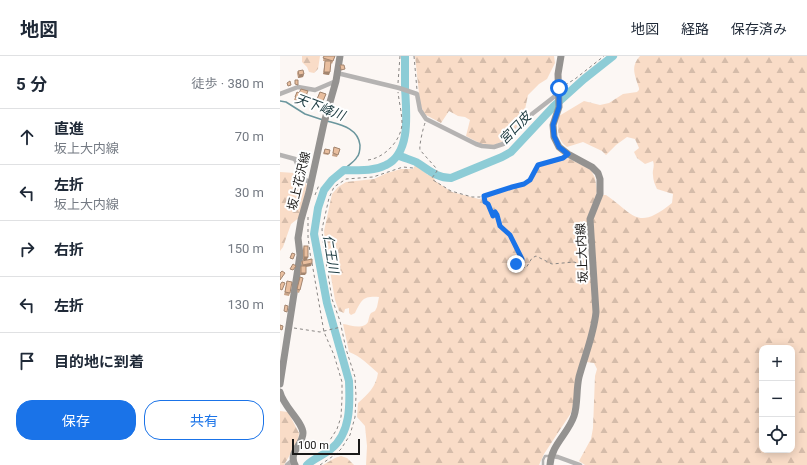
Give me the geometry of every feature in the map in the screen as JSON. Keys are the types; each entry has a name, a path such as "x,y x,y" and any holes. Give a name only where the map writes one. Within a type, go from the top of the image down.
{"main road":[{"name":"坂上花沢線","path":"280,384 300,255 298,238 301,220 336,81 340,56"},
{"name":"坂上大内線","path":"550,465 551,456 570,425 575,413 579,377 595,326 596,312 590,219 600,194 600,179 598,174 592,167 568,154 559,147 554,136 553,125 559,107 558,74 561,56"},
{"path":"280,392 282,399 301,426 303,432 301,440 294,452 292,463"}],"street":[{"path":"337,73 414,93 420,110 426,119 482,146 494,147 506,142 532,114 559,92"},
{"path":"280,94 298,87 315,90 336,81"},
{"path":"280,155 295,159 304,178 311,183"},
{"path":"551,456 580,465"}],"lane":[{"path":"543,465 545,456 551,456"}],"path":[{"path":"368,160 376,158 386,152 399,135 402,123 398,88 400,56"},
{"path":"414,56 414,93"},
{"path":"559,92 604,56"},
{"path":"426,119 419,147 436,168 437,171 432,178 451,191 472,197 484,196 524,184 530,180 538,165 563,158 568,154"},
{"path":"320,465 341,449 350,435 355,418 356,396 356,382 342,327 332,299 322,238 323,222 331,193 336,185 346,179 373,177 399,168 414,168"},
{"path":"314,196 319,185"},
{"path":"484,196 485,202 488,204 493,216 495,212 500,226 510,235 522,259 522,261 516,264 517,265 526,268 532,258 536,256 552,264 574,262 586,267 588,261"},
{"path":"308,216 308,244 324,332 334,355 342,382 339,424 335,434 330,440"},
{"path":"289,327 324,332 342,327"}],"green space":[{"path":"302,56 320,56 318,69 314,73 309,72 307,67 302,62"},
{"path":"415,56 554,56 555,63 547,79 539,84 528,95 523,119 506,140 494,145 483,145 466,136 470,120 465,117 458,116 449,111 441,123 424,114 420,103"},
{"path":"640,56 807,56 807,465 585,465 579,461 591,439 593,428 595,376 597,369 594,363 586,362 596,327 592,221 603,195 606,195 630,214 643,218 660,212 672,203 673,194 657,189 653,179 653,161 645,164 637,158 634,152 639,148 635,139 627,137 606,155 602,151 583,142 567,147 561,141 558,133 559,116 584,101 600,105 609,103 623,94 637,92 639,88 634,71 635,64"},
{"path":"568,158 591,170 595,178 597,191 588,231 581,241 580,247 581,256 591,269 594,312 571,413 544,454 539,465 366,465 367,446 365,426 357,417 358,403 373,386 378,373 361,358 349,352 343,324 363,326 366,324 369,316 377,307 379,297 366,298 359,305 355,313 351,315 349,313 349,308 345,309 344,313 339,311 335,300 324,231 332,194 338,187 346,182 374,179 401,169 413,169 415,165 428,175 429,174 434,177 435,181 452,192 479,199 525,185 532,181 538,167"},
{"path":"280,172 295,173 307,185 300,217 291,224 283,247 280,251"},
{"path":"280,411 288,412 299,433 298,441 284,465 280,465"},
{"path":"341,456 347,458 354,465 323,465 335,458"}],"building":[{"path":"324,56 335,56 333,61 323,58"},
{"path":"325,61 331,61 330,72 324,72"},
{"path":"340,65 344,65 345,69 341,70"},
{"path":"303,70 304,74 299,75 298,71"},
{"path":"295,80 298,80 298,85 295,84"},
{"path":"290,81 291,85 288,86 287,83"},
{"path":"301,89 308,91 304,100 295,97 297,92 299,93"},
{"path":"320,92 326,94 323,101 317,99"},
{"path":"334,147 340,149 338,155 333,153"},
{"path":"325,149 330,150 329,154 324,153"},
{"path":"304,246 308,246 308,257 304,257"},
{"path":"292,253 295,254 293,259 290,258"},
{"path":"312,259 312,263 303,265 302,261"},
{"path":"293,264 296,266 293,270 290,269"},
{"path":"301,266 306,266 306,273 301,273"},
{"path":"282,271 285,273 280,280 280,273"},
{"path":"300,277 303,278 300,290 297,289"},
{"path":"287,281 292,282 290,293 285,292"},
{"path":"282,282 285,283 282,290 280,289 280,285"},
{"path":"285,305 288,306 287,312 284,311"},
{"path":"280,325 283,326 282,330 280,329"}],"waterway":[{"name":"仁王川","path":"307,465 331,449 338,442 346,427 349,408 349,381 327,303 314,234 318,208 324,190 332,180 344,170 376,169 386,165 394,159 400,151 406,130 405,56"},
{"name":"宮口皮","path":"398,155 416,162 436,175 446,178 451,178 502,157 511,152 554,106 584,79 613,56"},
{"name":"天下峰川","path":"280,101 286,102 305,114 323,120"},
{"name":"天下峰川","path":"327,121 348,128 359,139 359,155 344,170"}],"route":[{"path":"516,264 522,261 522,259 510,235 500,226 495,212 493,216 490,207 485,202 484,196 524,184 533,176 538,165 563,158 568,154 559,147 553,130 554,119 559,107 559,88"}]}
